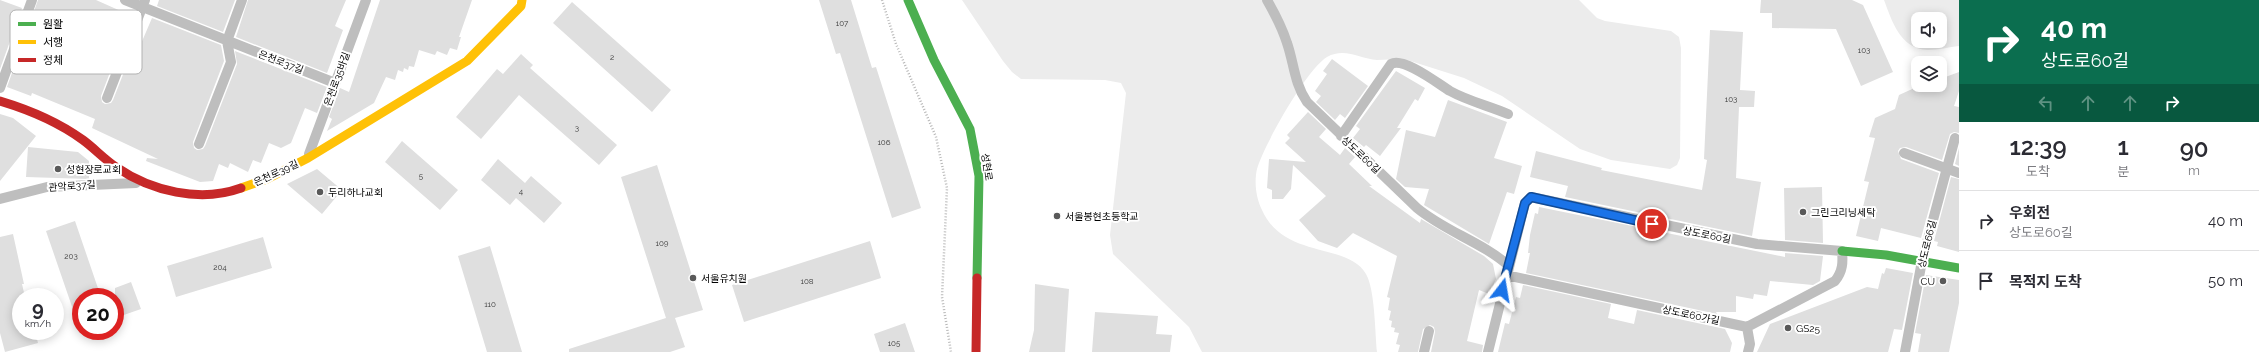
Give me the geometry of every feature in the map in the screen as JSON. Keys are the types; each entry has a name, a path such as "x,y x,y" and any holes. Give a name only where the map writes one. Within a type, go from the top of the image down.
{"street":[{"name":"은천로39길","path":"0,102 34,111 82,139 116,167 144,182 178,193 198,194 234,191 267,179 308,158 467,60 520,6 522,0"},
{"name":"성현로","path":"908,0 934,60 953,93 970,129 978,168 978,287 976,352"},
{"name":"상도로60길","path":"1842,251 1922,261 1959,268"}],"lane":[{"path":"28,10 32,0"},
{"name":"은천로37길","path":"124,0 144,4 228,41 335,83"},
{"path":"199,144 231,62 228,41 242,0"},
{"name":"은천로35바길","path":"308,158 366,0"},
{"name":"상도로60길","path":"1266,0 1278,18 1287,44 1300,92 1307,102 1434,223 1493,253 1508,271"},
{"path":"0,88 10,60"},
{"path":"1341,136 1391,64 1394,62 1404,64 1452,92 1508,114"},
{"path":"107,98 116,74"},
{"name":"상도로66길","path":"1905,352 1922,261 1955,138"},
{"path":"1904,153 1938,164 1959,173"},
{"name":"관악로37길","path":"0,199 47,187 144,182"},
{"name":"상도로60길","path":"1488,352 1525,203 1531,197 1757,244 1842,251"},
{"path":"1748,352 1749,337 1746,328 1836,281 1842,268 1842,251"},
{"name":"상도로60가길","path":"1508,271 1746,328"},
{"path":"1424,352 1429,331"}],"path":[{"path":"882,0 896,44 936,137 947,188 942,297 951,352"}],"shaded area":[{"path":"962,0 1579,0 1597,18 1605,21 1671,31 1679,37 1681,48 1680,158 1677,165 1670,169 1611,160 1580,149 1502,96 1464,78 1404,59 1377,60 1346,53 1334,54 1327,57 1308,77 1297,92 1277,126 1257,169 1256,190 1262,210 1272,226 1285,237 1300,244 1345,258 1357,264 1366,274 1373,300 1377,352 1202,352 1189,327 1113,254 1110,235 1126,93 1121,83 1105,80 1021,79 1012,72 1003,61"},
{"path":"1884,0 1959,0 1959,46 1936,50 1918,48 1947,48 1947,12 1911,12 1911,45 1898,32"}],"building":[{"path":"0,0 22,8 21,10 10,10 10,41 0,69"},
{"path":"38,0 96,0 118,10 34,10"},
{"path":"159,0 235,0 223,32 157,6"},
{"path":"248,0 346,0 335,26 343,30 327,73 236,37"},
{"path":"380,0 472,0 459,37 461,37 457,50 450,48 447,55 437,51 435,55 419,50 414,67 409,66 408,70 404,68 403,72 398,70 395,80 386,77 374,103 327,131 332,119 329,117 340,88 349,92"},
{"path":"819,0 851,0 872,68 876,67 921,208 892,218 840,53 836,54"},
{"path":"1761,0 1852,0 1863,5 1893,72 1861,86 1836,29 1772,28 1772,13 1760,13"},
{"path":"572,2 671,90 652,112 553,23"},
{"path":"152,18 221,45 224,61 193,142 194,148 197,150 203,149 205,146 237,64 235,51 327,87 317,113 305,108 291,143 281,148 269,143 261,163 253,160 248,172 230,163 228,168 219,164 213,181 200,182 146,161 147,158 158,159 92,128 95,119 32,93 31,96 7,87 12,74 109,74 101,96 102,102 105,104 111,103 123,74 142,74 142,41"},
{"path":"1710,30 1743,32 1740,90 1755,91 1754,107 1739,107 1736,178 1761,182 1752,236 1565,197 1568,186 1530,177 1536,151 1602,168 1601,170 1702,190 1707,160 1704,159"},
{"path":"521,54 533,65 530,68 617,145 599,165 519,95 481,139 456,117 497,69 503,74"},
{"path":"1332,59 1368,86 1345,118 1340,114 1335,120 1316,102 1321,96 1315,91 1327,74 1323,71"},
{"path":"1396,71 1425,88 1418,101 1415,99 1397,128 1401,128 1380,156 1366,145 1364,147 1353,138 1360,129 1356,126"},
{"path":"1959,72 1959,91 1954,106 1959,107 1959,133 1954,132 1950,134 1942,160 1906,147 1900,148 1898,151 1901,159 1939,173 1921,238 1881,228 1878,241 1856,236 1869,182 1864,181 1875,138 1869,137 1875,118 1895,109 1899,95 1911,90 1911,92 1947,92 1947,76"},
{"path":"1448,100 1507,122 1494,158 1522,166 1514,194 1507,192 1489,244 1424,205 1429,189 1405,187 1396,179 1406,130 1435,137"},
{"path":"1308,112 1326,129 1319,137 1340,155 1345,148 1355,157 1349,164 1372,186 1369,186 1420,223 1421,219 1484,256 1493,264 1496,279 1489,294 1479,290 1467,341 1483,345 1482,352 1431,352 1435,332 1434,327 1430,325 1423,329 1418,352 1398,352 1400,345 1396,344 1399,333 1394,332 1395,328 1391,327 1392,321 1389,320 1391,311 1388,310 1390,298 1387,297 1397,256 1353,233 1337,248 1318,241 1299,220 1326,196 1293,165 1291,189 1283,199 1272,199 1272,190 1267,188 1269,159 1306,162 1285,143 1290,138 1287,135"},
{"path":"0,114 13,118 36,136 0,181"},
{"path":"402,141 458,190 440,210 385,162"},
{"name":"성현장로교회","path":"28,147 78,152 89,161 89,179 26,177"},
{"path":"1959,148 1959,166 1955,164"},
{"path":"498,159 525,183 531,176 562,203 544,223 516,198 510,205 481,180"},
{"path":"657,165 703,310 675,318 685,347 670,352 569,352 569,349 666,318 621,177"},
{"name":"두리하나교회","path":"317,169 342,190 322,214 287,184"},
{"path":"1951,177 1959,179 1959,252 1937,246 1938,242 1934,241"},
{"name":"그린크리닝세탁","path":"1822,187 1823,243 1785,240 1784,188"},
{"path":"1539,207 1785,257 1785,253 1823,256 1820,281 1813,285 1770,281 1767,296 1754,294 1753,299 1736,296 1736,312 1716,312 1717,314 1526,273 1530,253 1528,253 1530,235 1535,213 1538,214"},
{"path":"75,221 98,288 72,288 72,307 46,231"},
{"path":"13,234 24,284 22,284 23,288 12,288 12,340 37,340 38,343 5,352 0,333 0,237"},
{"path":"263,237 272,268 176,297 167,266"},
{"path":"870,241 881,278 744,322 732,285"},
{"path":"490,246 522,352 487,352 458,256"},
{"path":"1886,268 1913,273 1902,330 1894,329 1888,352 1757,352 1770,324 1867,287 1878,289 1882,273 1884,274"},
{"path":"1926,275 1959,280 1959,303 1949,352 1918,352 1921,334 1915,333"},
{"path":"131,282 141,309 124,315 124,288 115,288"},
{"path":"1035,284 1069,289 1065,352 1029,352 1034,330"},
{"path":"1523,285 1611,304 1608,318 1634,324 1637,310 1725,329 1732,343 1730,352 1498,352 1505,323 1509,324 1516,297 1520,298"},
{"path":"1095,312 1158,316 1156,334 1172,335 1170,352 1092,352"},
{"path":"905,323 915,352 880,352 874,334"}],"traffic: fast":[{"path":"908,0 934,60 970,129 979,176 977,278"},
{"path":"1842,251 1886,255 1959,268"}],"traffic: slow":[{"path":"241,188 267,179 308,158 467,61 521,6 522,0"}],"traffic: jam":[{"path":"0,101 33,112 63,127 83,140 107,161 145,183 176,192 193,194 209,194 241,188"},
{"path":"976,352 977,278"}],"place":[{"name":"성현장로교회","path":"58,169"},
{"name":"두리하나교회","path":"320,192"},
{"name":"그린크리닝세탁","path":"1803,212"},
{"name":"서울봉현초등학교","path":"1057,216"},
{"name":"서울유치원","path":"693,278"},
{"name":"CU","path":"1943,281"},
{"name":"GS25","path":"1788,328"}],"route":[{"path":"1502,290 1525,203 1531,197 1652,224"}]}
